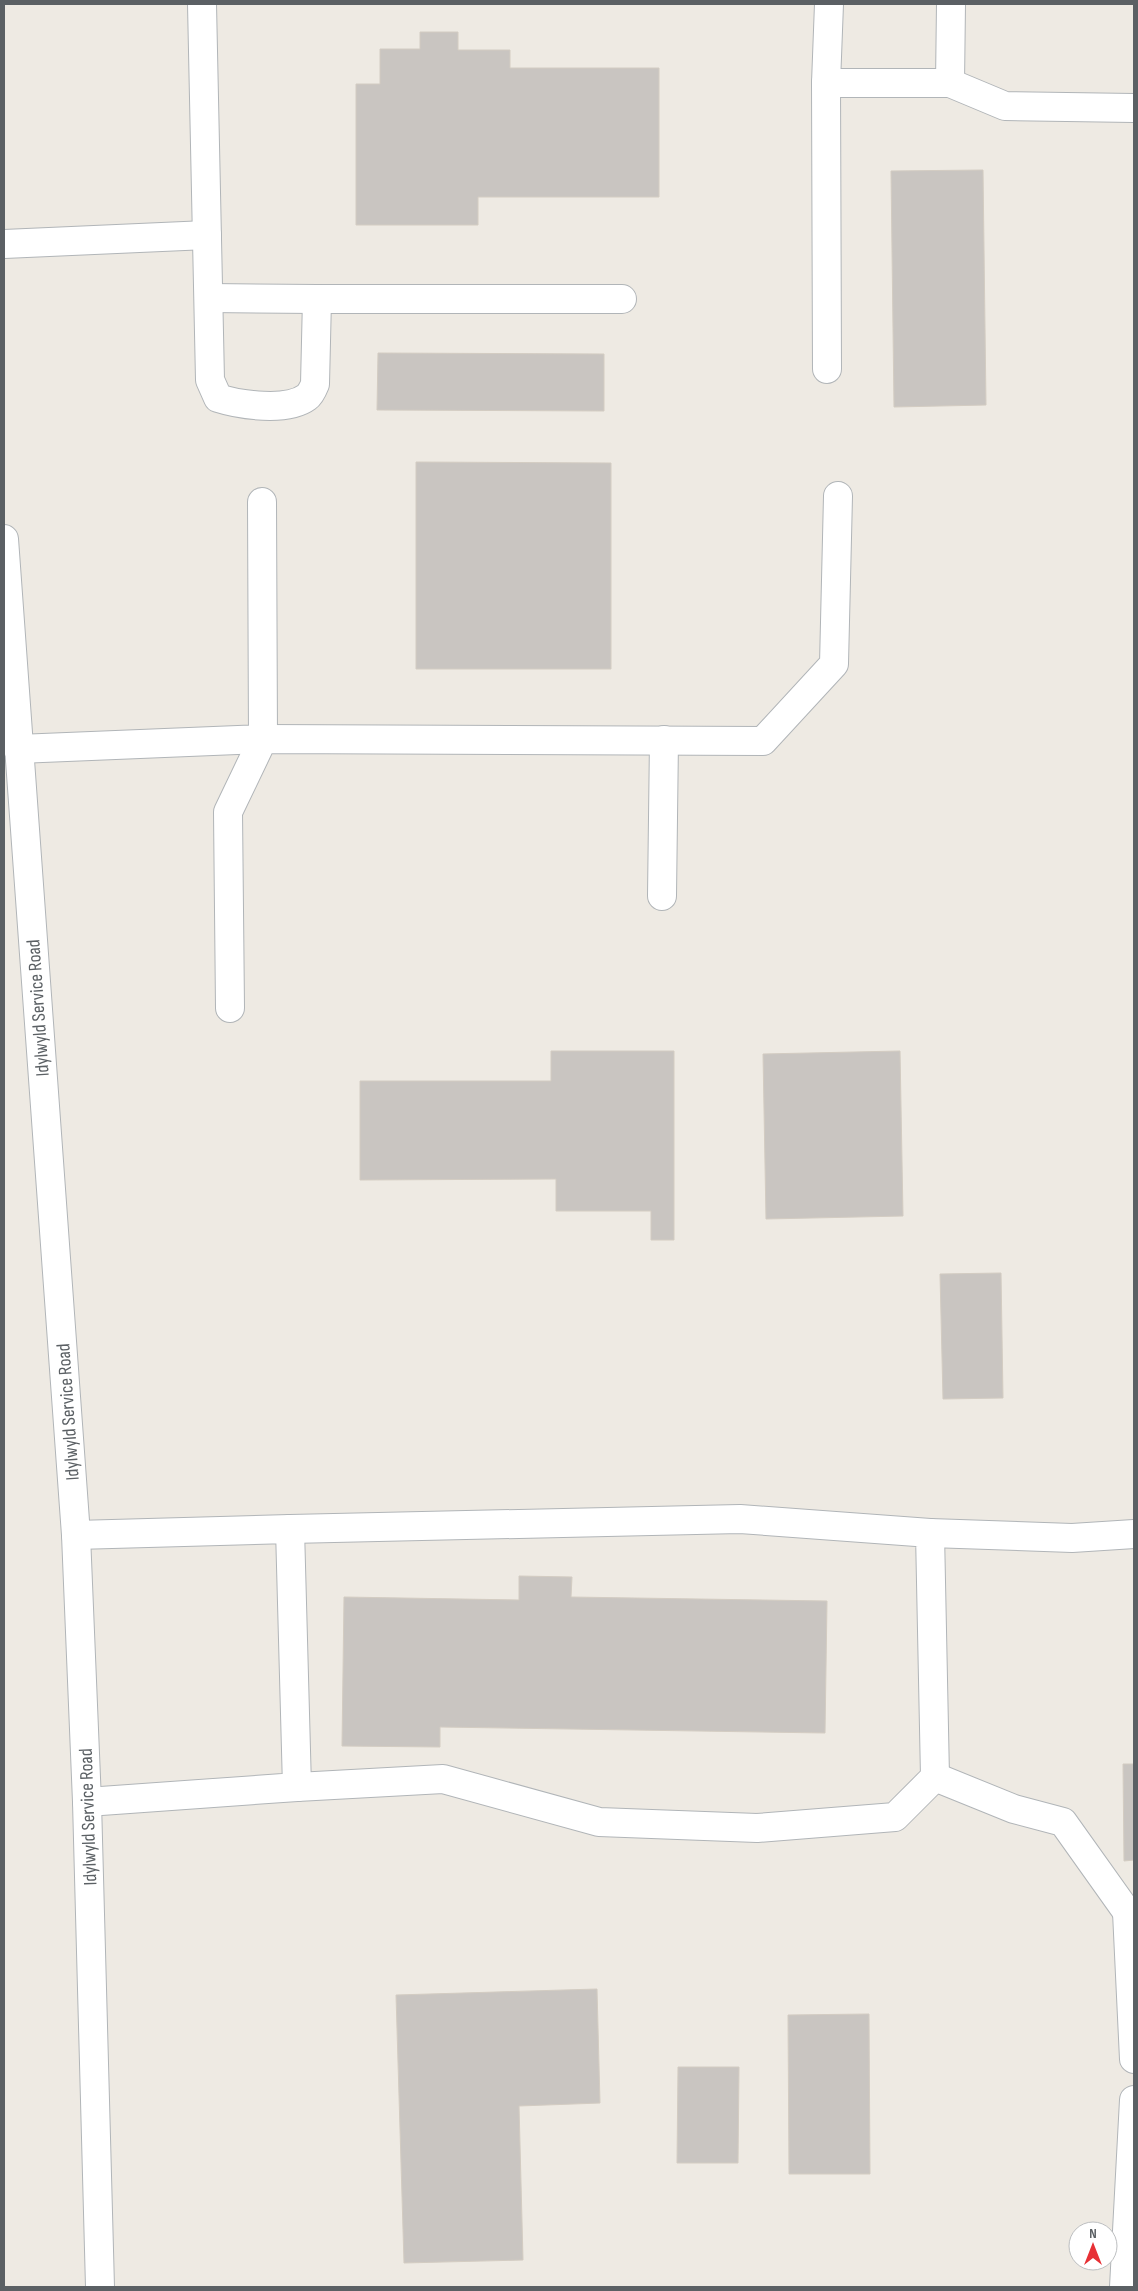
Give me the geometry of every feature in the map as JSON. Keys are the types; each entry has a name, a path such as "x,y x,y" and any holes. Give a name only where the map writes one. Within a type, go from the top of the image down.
{"street":[{"path":"202,4 210,380 218,398 240,405 293,404 308,397 315,384 317,299"},
{"path":"827,369 826,83 829,4"},
{"path":"950,83 952,4"},
{"path":"826,83 950,83 1005,106 1134,108"},
{"path":"4,244 207,235"},
{"path":"209,298 622,299"},
{"path":"18,749 263,739 763,741 834,664 838,496"},
{"path":"230,1008 228,812 263,739 262,502"},
{"name":"Idylwyld Service Road","path":"4,539 76,1535 87,1802 100,2287"},
{"path":"662,896 664,740"},
{"path":"76,1535 740,1519 930,1533 1072,1538 1134,1534"},
{"path":"290,1529 297,1787"},
{"path":"87,1802 443,1779 599,1822 757,1828 895,1817 935,1777 930,1533"},
{"path":"935,1777 1014,1809 1063,1822 1131,1913 1134,2058"},
{"path":"1124,2287 1134,2100"}],"building":[{"path":"420,32 458,32 458,50 510,50 510,68 659,68 659,197 478,197 478,225 356,225 356,84 380,84 380,49 420,49"},
{"path":"983,170 986,405 894,407 891,171"},
{"path":"378,353 604,354 604,411 377,410"},
{"path":"416,462 611,463 611,669 416,669"},
{"path":"551,1051 674,1051 674,1240 651,1240 651,1211 556,1211 556,1179 360,1180 360,1081 551,1081"},
{"path":"900,1051 903,1216 766,1219 763,1054"},
{"path":"1001,1273 1003,1398 943,1399 940,1274"},
{"path":"519,1576 572,1577 571,1597 827,1601 825,1733 440,1727 440,1747 342,1746 344,1597 519,1600"},
{"path":"1123,1764 1134,1764 1134,1860 1124,1861"},
{"path":"597,1989 600,2103 519,2106 523,2260 404,2263 396,1995"},
{"path":"869,2014 870,2174 789,2174 788,2015"},
{"path":"678,2067 739,2067 738,2163 677,2163"}]}
